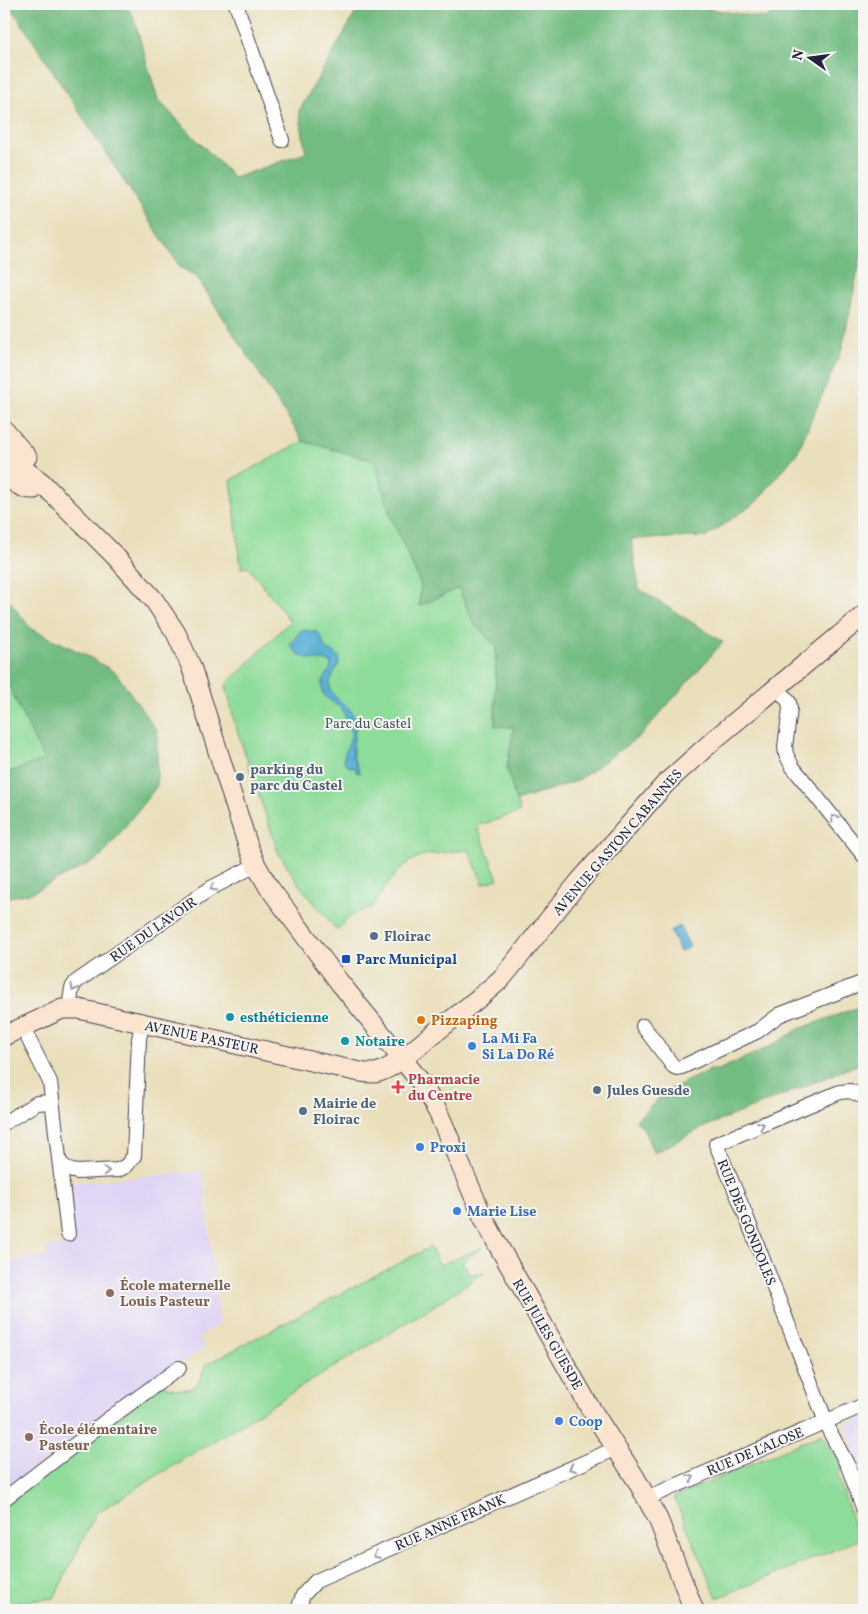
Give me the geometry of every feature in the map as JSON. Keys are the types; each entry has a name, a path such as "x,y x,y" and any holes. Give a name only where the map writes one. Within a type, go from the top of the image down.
{"street":[{"path":"236,4 282,140"},
{"path":"4,430 26,456 42,482"},
{"path":"4,449 17,464 42,482"},
{"path":"4,474 18,485 30,490 42,482"},
{"name":"RUE JULES GUESDE","path":"42,482 147,592 176,633 191,666 256,866 268,886 340,983 420,1081 438,1112 482,1215 499,1247 580,1390 636,1478 658,1519 694,1610"},
{"name":"AVENUE GASTON CABANNES","path":"401,1059 502,978 579,882 666,783 688,762 864,615"},
{"path":"778,687 789,702 790,709 785,747 792,766 864,856"},
{"name":"RUE DU LAVOIR","path":"69,1008 72,988 76,982 211,888 256,866"},
{"path":"643,1026 673,1066 677,1068 758,1031 779,1015 864,982"},
{"name":"AVENUE PASTEUR","path":"4,1036 22,1026 62,1009 69,1008 360,1072 377,1073 401,1059"},
{"path":"60,1163 69,1170 77,1172 118,1170 126,1166 134,1156 139,1039 142,1024"},
{"path":"22,1026 50,1082 68,1234"},
{"name":"RUE DES GONDOLES","path":"864,1097 850,1092 840,1092 716,1144 746,1216 825,1421 848,1466 864,1510"},
{"path":"4,1123 37,1103 52,1102"},
{"path":"4,1500 107,1420 179,1368"},
{"name":"RUE DE L'ALOSE","path":"646,1498 864,1405"},
{"name":"RUE ANNE FRANK","path":"298,1610 303,1595 316,1581 617,1448"}],"shaded area":[{"name":"École maternelle Louis Pasteur","path":"203,1171 219,1324 199,1336 204,1348 57,1450 4,1492 4,1398 12,1396 4,1343 4,1262 47,1256 46,1247 74,1244 68,1183"},
{"path":"864,1417 864,1476 845,1425"}],"green space":[{"path":"9,4 125,4 133,16 158,100 234,178 306,153 299,111 355,14 388,4 682,4 763,18 806,4 864,4 864,241 842,349 797,453 756,502 706,537 631,539 639,589 723,642 641,735 577,781 516,801 507,768 514,727 495,726 496,647 473,622 459,588 419,606 421,585 389,512 375,461 303,441 196,276 180,267"},
{"name":"Parc du Castel","path":"303,441 375,461 389,512 421,585 419,606 459,588 473,622 496,647 495,726 514,727 507,768 520,812 477,826 498,879 483,884 469,850 423,855 409,862 397,872 372,907 352,915 337,930 300,886 278,852 235,724 226,685 290,621 248,567 241,568 231,480"},
{"path":"4,594 31,629 84,654 116,673 157,731 157,786 100,858 31,893 4,898 4,774 44,760 4,676"},
{"path":"4,676 45,760 4,774"},
{"path":"864,1005 864,1062 702,1128 654,1153 643,1128 636,1120 668,1090 710,1070 718,1070 767,1048 799,1029"},
{"path":"430,1247 440,1265 483,1247 462,1262 470,1274 485,1272 427,1310 96,1513 54,1598 18,1602 4,1607 4,1505 162,1384 182,1390 191,1388 199,1381 205,1365"},
{"path":"822,1434 840,1463 841,1468 838,1476 854,1526 861,1529 864,1538 717,1598 674,1497"}],"water":[{"path":"301,630 317,632 321,636 326,650 338,656 338,665 330,686 333,694 350,709 354,718 353,754 360,773 357,773 355,768 348,766 344,762 351,736 342,709 325,697 323,693 322,684 331,663 325,660 306,658 296,652 290,645"},
{"path":"680,926 690,947 680,952 670,931"}],"place":[{"name":"parking du parc du Castel","path":"240,777"},
{"name":"Floirac","path":"374,936"},
{"name":"Parc Municipal","path":"346,959"},
{"name":"esthéticienne","path":"230,1017"},
{"name":"Pizzaping","path":"421,1020"},
{"name":"Notaire","path":"345,1041"},
{"name":"La Mi Fa Si La Do Ré","path":"472,1046"},
{"name":"Pharmacie du Centre","path":"398,1087"},
{"name":"Jules Guesde","path":"597,1090"},
{"name":"Mairie de Floirac","path":"303,1111"},
{"name":"Proxi","path":"420,1147"},
{"name":"Marie Lise","path":"457,1211"},
{"name":"École maternelle Louis Pasteur","path":"110,1293"},
{"name":"Coop","path":"559,1421"},
{"name":"École élémentaire Pasteur","path":"29,1437"}]}
